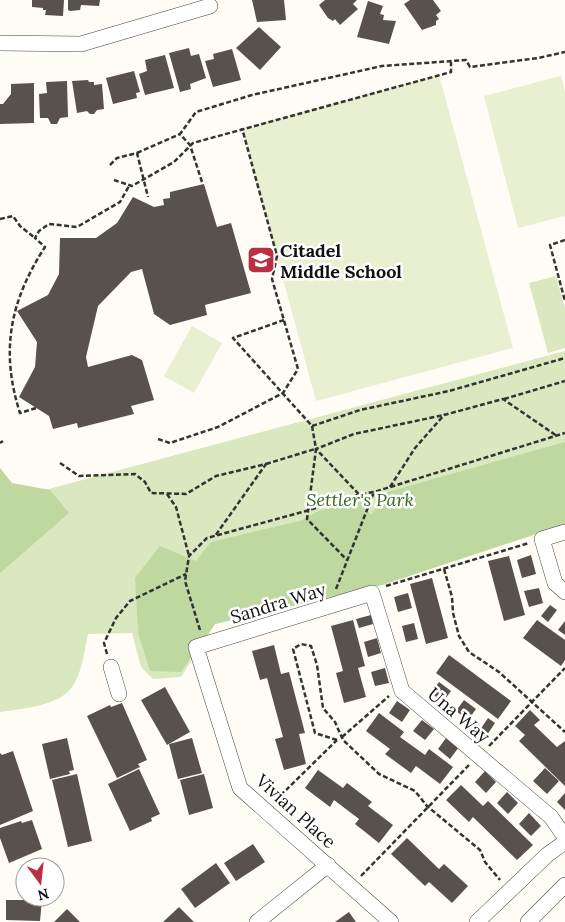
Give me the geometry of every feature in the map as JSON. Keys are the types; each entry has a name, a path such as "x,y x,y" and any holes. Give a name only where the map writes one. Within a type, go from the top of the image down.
{"street":[{"path":"0,43 81,44 210,6"},
{"path":"565,532 542,538 555,583 565,592"},
{"name":"Sandra Way","path":"201,646 372,594"},
{"name":"Una Way","path":"372,594 402,691 551,817 565,837"},
{"name":"Vivian Place","path":"201,646 240,788 391,922"},
{"path":"111,667 118,694"},
{"path":"477,922 547,855 565,842"},
{"path":"258,922 328,865"},
{"path":"528,922 565,885"}],"path":[{"path":"110,165 117,158 137,153 180,134 196,112 252,95 382,66 466,60 470,67 538,58 565,52"},
{"path":"114,180 129,185 144,180 174,162 190,145 242,128 451,72 451,62"},
{"path":"158,438 170,443 218,427 283,393 298,369 272,279 277,256 242,128"},
{"path":"180,134 190,145 202,182"},
{"path":"137,153 148,198"},
{"path":"35,238 39,231 49,224 77,227 120,202 129,185"},
{"path":"0,220 13,216 20,226 45,247 21,287 13,312 9,354 13,394 20,413 36,408"},
{"path":"565,240 550,245 565,301"},
{"path":"284,320 233,338 312,426 316,449 306,511 307,519 347,560"},
{"path":"312,426 360,410 449,392 565,358"},
{"path":"60,463 78,476 135,474 145,482 151,493 186,494 216,476 316,449 354,434 444,415 565,381"},
{"path":"503,399 556,436"},
{"path":"389,488 415,448 444,415"},
{"path":"188,556 207,538 361,494 389,488 565,433"},
{"path":"316,449 361,494 369,505"},
{"path":"215,536 266,464"},
{"path":"329,607 374,492"},
{"path":"167,493 176,507 188,556 185,581 201,646"},
{"path":"372,594 377,589 542,538"},
{"path":"444,569 452,597 453,613 459,636 469,652 499,672 532,700 549,720 565,732"},
{"path":"111,667 104,643 119,613 130,601 186,574"},
{"path":"337,740 315,732 294,649 296,646 306,644 311,646 318,665 323,708 335,722 342,737 379,774 415,791 427,806 480,850 485,862 509,891"},
{"path":"351,886 427,806 565,668"},
{"path":"266,810 337,740 389,696 402,691"}],"green space":[{"path":"439,75 513,348 316,401 242,128"},
{"path":"561,76 565,92 565,216 518,228 484,96"},
{"path":"556,276 565,308 565,348 548,353 529,283"},
{"path":"192,326 222,343 194,393 164,376"},
{"name":"Settler's Park","path":"565,351 565,525 382,585 215,624 181,677 153,679 141,667 132,633 88,634 81,668 70,690 50,702 33,707 0,712 0,502"},
{"path":"565,442 565,524 382,585 215,624 181,672 150,671 138,633 135,578 160,546 196,561 211,542 303,520 316,512 358,498 371,515 387,492"},
{"path":"0,468 12,483 50,490 69,513 0,573"}],"building":[{"path":"32,0 64,0 63,16 45,15 46,10 43,10 43,8 32,7"},
{"path":"68,0 100,0 99,6 81,5 80,10 70,11 68,10"},
{"path":"252,0 284,0 286,20 257,22"},
{"path":"325,0 357,0 353,4 358,9 340,25 335,19 333,21 328,18 319,5"},
{"path":"410,0 433,0 441,11 436,15 439,19 436,21 436,25 422,30 404,4"},
{"path":"368,1 383,6 380,14 384,15 383,20 396,21 389,44 357,37"},
{"path":"259,27 281,47 260,70 236,48"},
{"path":"189,48 191,56 199,54 206,78 190,84 191,89 180,92 169,53"},
{"path":"232,49 241,80 213,87 205,61 214,59 213,54"},
{"path":"165,55 174,88 145,95 139,74 147,71 145,60"},
{"path":"134,71 140,92 136,93 137,98 113,104 106,78"},
{"path":"88,80 89,82 94,82 94,85 102,84 104,109 97,110 94,114 90,114 87,111 77,113 72,81"},
{"path":"67,81 68,117 60,118 57,124 51,124 48,118 40,118 39,94 47,93 46,82"},
{"path":"34,83 34,123 0,124 0,104 3,104 11,94 11,84"},
{"path":"204,184 217,227 231,223 251,293 205,305 207,315 170,325 154,314 142,269 131,272 98,306 86,357 88,367 132,355 142,360 154,400 131,406 134,414 78,428 77,423 53,429 49,416 19,397 35,367 37,342 17,311 48,295 59,274 60,238 96,238 117,223 133,197 154,207 164,205 163,199 170,198 170,192"},
{"path":"531,555 536,574 522,578 517,560"},
{"path":"509,556 525,615 504,621 488,561"},
{"path":"432,578 448,638 426,644 410,584"},
{"path":"539,588 543,603 529,607 524,591"},
{"path":"408,593 412,608 398,612 394,597"},
{"path":"550,605 557,610 548,622 541,616"},
{"path":"371,615 373,624 359,628 356,619"},
{"path":"353,620 365,666 358,668 366,697 344,703 336,673 343,671 331,626"},
{"path":"537,620 565,640 565,660 561,666 523,638"},
{"path":"565,621 565,635 558,630"},
{"path":"414,623 418,639 406,642 402,626"},
{"path":"377,638 381,653 368,657 364,642"},
{"path":"274,645 281,674 289,672 305,733 299,734 306,764 284,770 275,739 283,737 267,678 260,680 252,651"},
{"path":"449,655 511,701 498,719 436,673"},
{"path":"385,668 389,683 375,686 371,672"},
{"path":"439,682 451,691 443,702 431,693"},
{"path":"165,687 190,732 167,745 141,700"},
{"path":"464,700 476,709 468,720 456,711"},
{"path":"397,701 410,710 402,722 389,713"},
{"path":"122,703 147,760 138,764 140,767 117,778 87,716 110,705 111,707"},
{"path":"530,710 540,720 534,725 557,747 565,741 565,786 519,741 525,735 515,726"},
{"path":"379,713 404,732 400,737 425,755 429,749 453,767 440,784 416,766 411,773 385,754 390,749 366,731"},
{"path":"488,718 495,723 487,735 480,730"},
{"path":"422,720 434,729 425,740 413,731"},
{"path":"67,738 74,770 69,771 70,774 50,779 42,744"},
{"path":"192,738 202,773 178,779 169,744"},
{"path":"446,738 459,747 450,759 438,749"},
{"path":"13,751 33,811 0,825 0,753 2,755"},
{"path":"545,768 559,781 547,794 533,781"},
{"path":"139,769 160,814 151,818 152,821 130,831 108,784"},
{"path":"318,770 343,788 347,783 372,802 368,806 393,825 379,843 355,824 359,819 334,800 330,807 305,788"},
{"path":"485,771 496,782 486,793 475,782"},
{"path":"77,774 92,841 68,847 52,780"},
{"path":"204,774 213,808 189,815 180,780"},
{"path":"461,785 483,806 488,801 533,845 517,860 473,817 469,822 446,800"},
{"path":"507,792 518,803 508,814 497,803"},
{"path":"565,793 565,810 557,802"},
{"path":"529,813 541,826 531,836 519,824"},
{"path":"32,820 42,849 23,857 15,857 15,860 9,863 0,838 0,828 21,821 22,823"},
{"path":"407,838 439,869 444,864 468,886 452,903 429,882 425,886 391,854"},
{"path":"253,844 265,862 236,881 224,863"},
{"path":"216,863 230,883 195,908 181,889"},
{"path":"6,900 15,900 15,907 41,907 40,921 6,920"},
{"path":"179,907 194,922 163,922"},
{"path":"67,909 80,922 54,922"},
{"path":"349,912 356,922 335,922"}],"place":[{"name":"Citadel Middle School","path":"261,260"}]}
